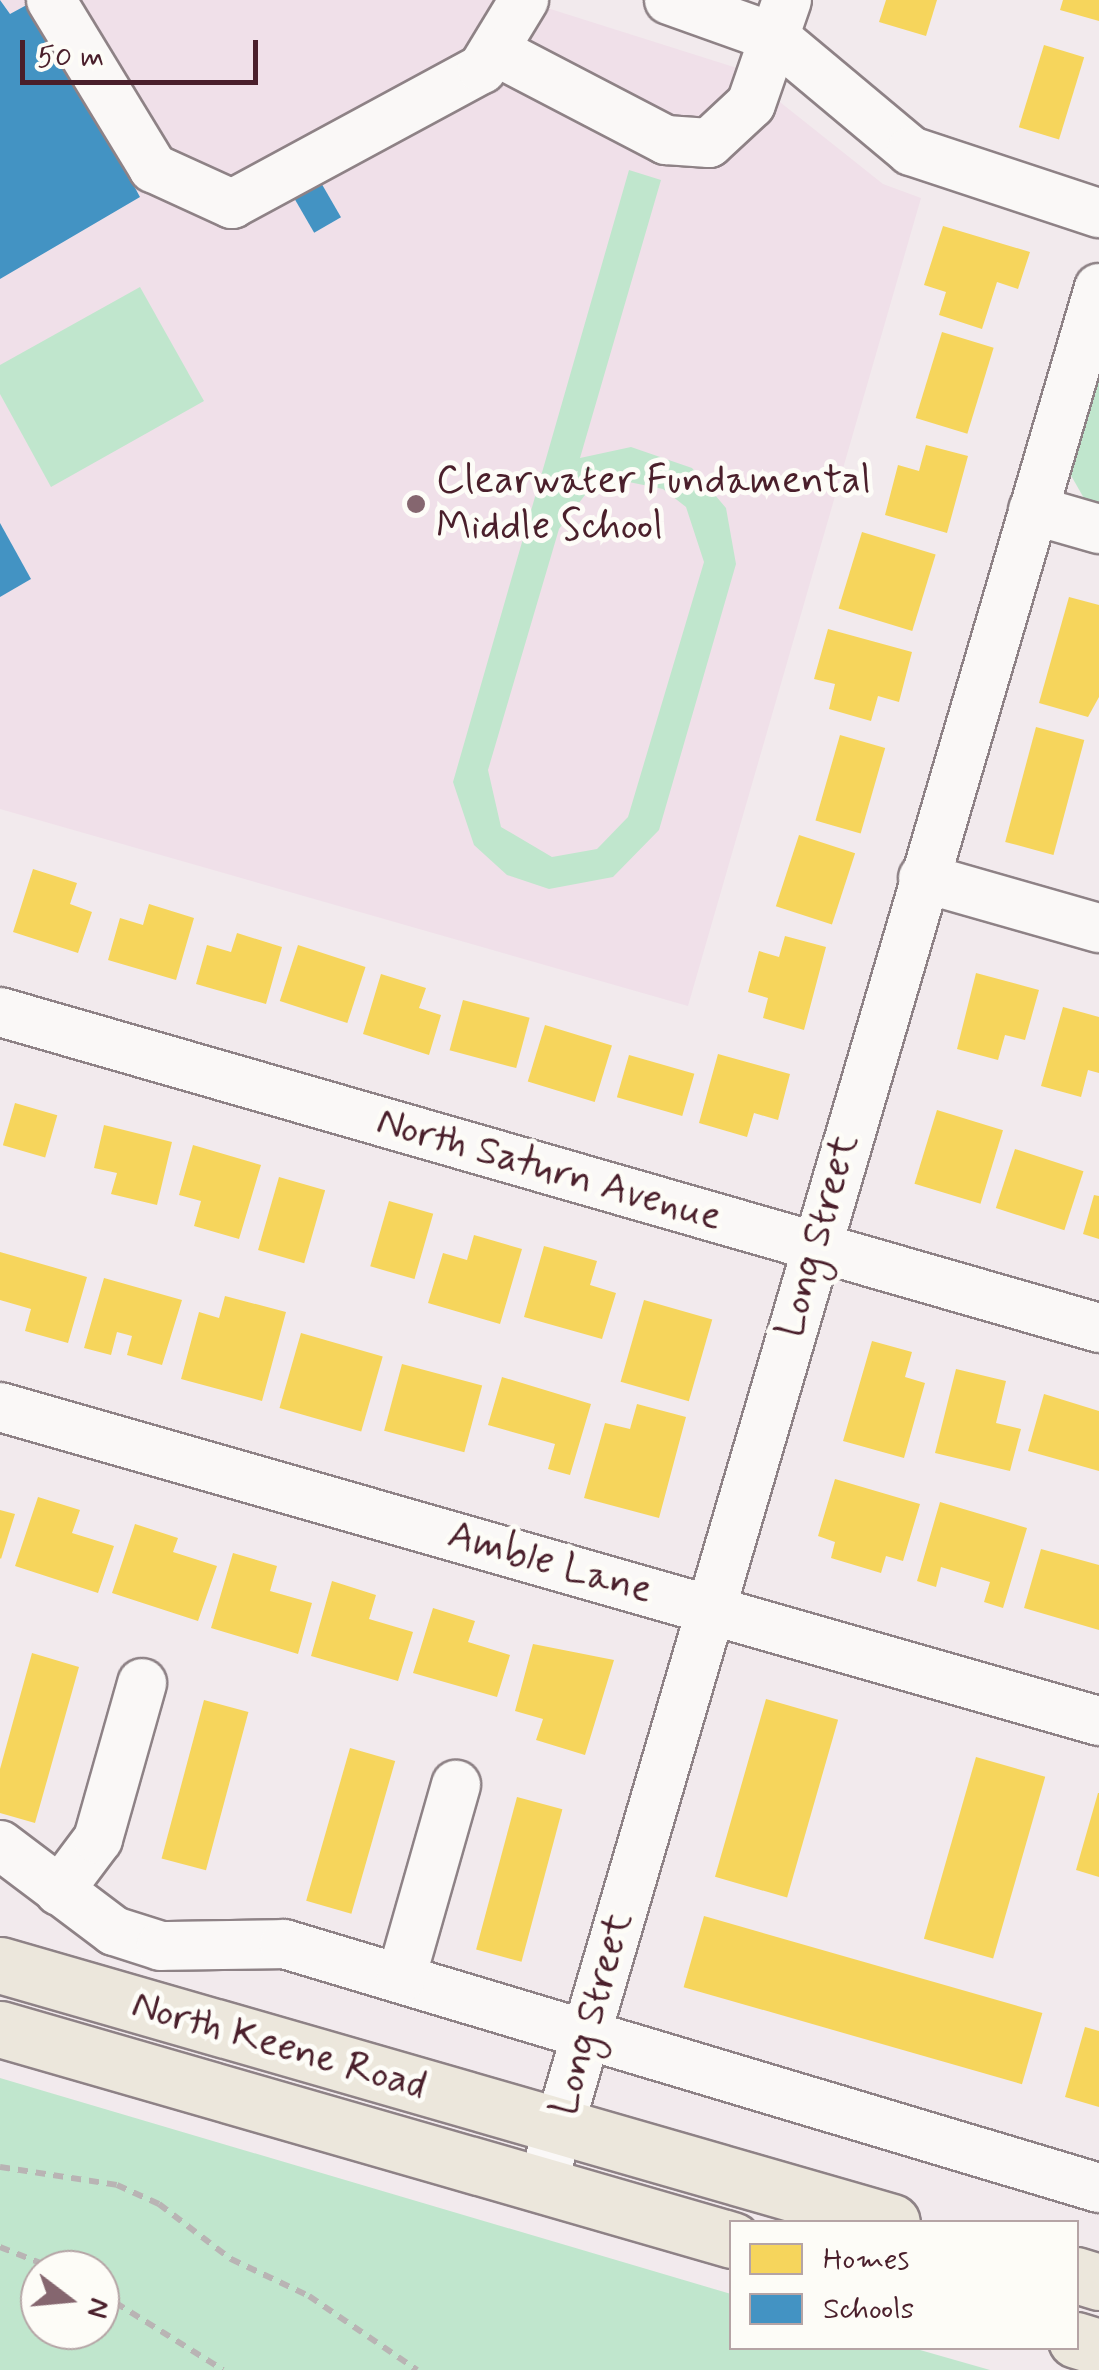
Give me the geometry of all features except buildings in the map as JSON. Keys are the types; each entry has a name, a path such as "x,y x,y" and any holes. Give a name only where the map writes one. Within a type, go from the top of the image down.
{"main road":[{"name":"North Keene Road","path":"0,1965 885,2220"},
{"name":"North Keene Road","path":"0,2029 729,2239"}],"street":[{"path":"51,0 153,168 232,204 461,82 497,52 524,0"},
{"path":"670,0 781,19 911,151 1099,213"},
{"path":"497,52 690,145 736,126 781,19"},
{"name":"Long Street","path":"542,2186 1099,288"},
{"path":"1032,510 1099,529"},
{"path":"923,878 1099,928"},
{"name":"North Saturn Avenue","path":"0,1012 1099,1328"},
{"name":"Amble Lane","path":"0,1406 1099,1721"},
{"path":"59,1891 98,1839 142,1683"},
{"path":"401,1978 456,1785"},
{"path":"0,1845 114,1931 161,1946 284,1944 586,2031 1099,2188"}],"path":[{"path":"0,2168 116,2185 159,2204 231,2258 309,2296 416,2370"},
{"path":"120,2306 223,2370"}],"shaded area":[{"name":"Clearwater Fundamental Middle School","path":"0,0 522,0 737,68 883,184 921,198 688,1006 0,809"}],"green space":[{"path":"629,170 661,180 580,458 631,447 692,468 726,508 736,564 659,830 613,877 549,889 507,875 474,845 453,782","holes":["624,481 663,489 686,507 704,562 628,817 597,849 552,857 501,827 488,770 559,529 585,495"]},
{"path":"140,287 204,401 51,487 0,394 0,365"},
{"path":"1099,369 1099,504 1085,500 1069,472"},
{"path":"0,2078 729,2293 729,2350 920,2350 990,2370 0,2370"}],"place":[{"name":"Clearwater Fundamental Middle School","path":"416,504"}]}
